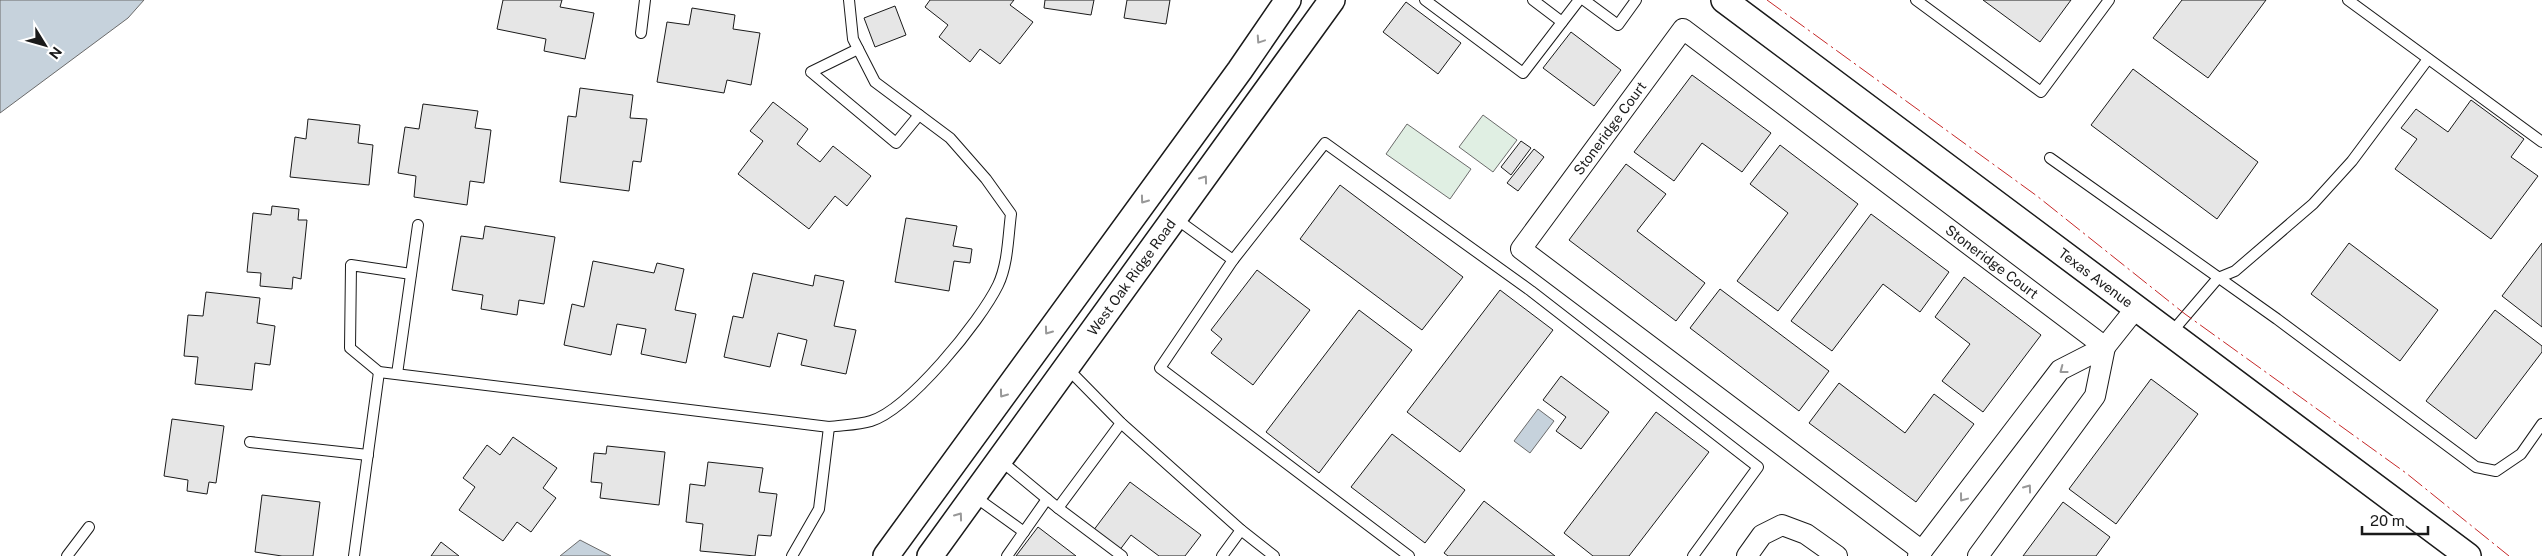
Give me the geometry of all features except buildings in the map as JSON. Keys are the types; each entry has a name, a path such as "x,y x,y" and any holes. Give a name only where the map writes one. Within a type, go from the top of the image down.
{"street":[{"path":"886,556 1240,70 1288,0"},
{"name":"West Oak Ridge Road","path":"930,556 1332,0"},
{"name":"Texas Avenue","path":"1724,0 2468,556"},
{"name":"Stoneridge Court","path":"2105,347 1683,29 1521,249 1920,554 2060,370 2105,347 2136,308"},
{"path":"1176,218 1168,211 1166,198 1238,99 1240,70"},
{"name":"Stoneridge Court","path":"1978,556 2095,396 2105,347"},
{"path":"903,556 928,521 934,490"},
{"path":"1747,556 1762,535 1782,525 1806,534 1837,556"}],"lane":[{"path":"641,34 645,0"},
{"path":"411,274 351,266 350,348 379,372 829,427 871,421 898,406 925,380 969,328 998,285 1006,255 1011,214 986,179 950,138 875,82 853,39 848,0"},
{"path":"1425,0 1523,74 1579,0"},
{"path":"1533,0 1562,22"},
{"path":"1584,0 1618,25 1636,0"},
{"path":"1916,0 2041,92 2110,0"},
{"path":"2348,0 2542,142"},
{"path":"858,49 811,72 896,142 919,115"},
{"path":"2170,334 2218,278 2235,271 2313,204 2352,161 2428,60"},
{"path":"1409,556 1160,368 1232,260 1324,143 1531,291 1758,467 1693,556"},
{"path":"2050,158 2218,278 2476,467 2496,471 2521,454 2542,424"},
{"path":"1176,218 1232,260"},
{"path":"397,374 418,225"},
{"path":"1067,368 1120,423 1241,530 1274,556"},
{"path":"354,556 379,372"},
{"path":"1058,508 1120,423"},
{"path":"792,556 819,509 829,427"},
{"path":"250,442 368,455"},
{"path":"1000,460 1058,508 1122,556"},
{"path":"974,496 1024,532"},
{"path":"1007,556 1047,499"},
{"path":"67,556 88,526"},
{"path":"1222,556 1241,530"}],"green space":[{"path":"1483,115 1517,140 1493,172 1459,147"},
{"path":"1407,124 1471,169 1450,199 1386,154"}],"shaded area":[{"path":"0,0 144,0 128,18 0,113"},
{"path":"1538,409 1554,421 1530,453 1514,441"},
{"path":"580,540 611,556 560,556"}],"power":[{"path":"1767,0 2037,196 2185,314 2406,473 2509,556"}]}
